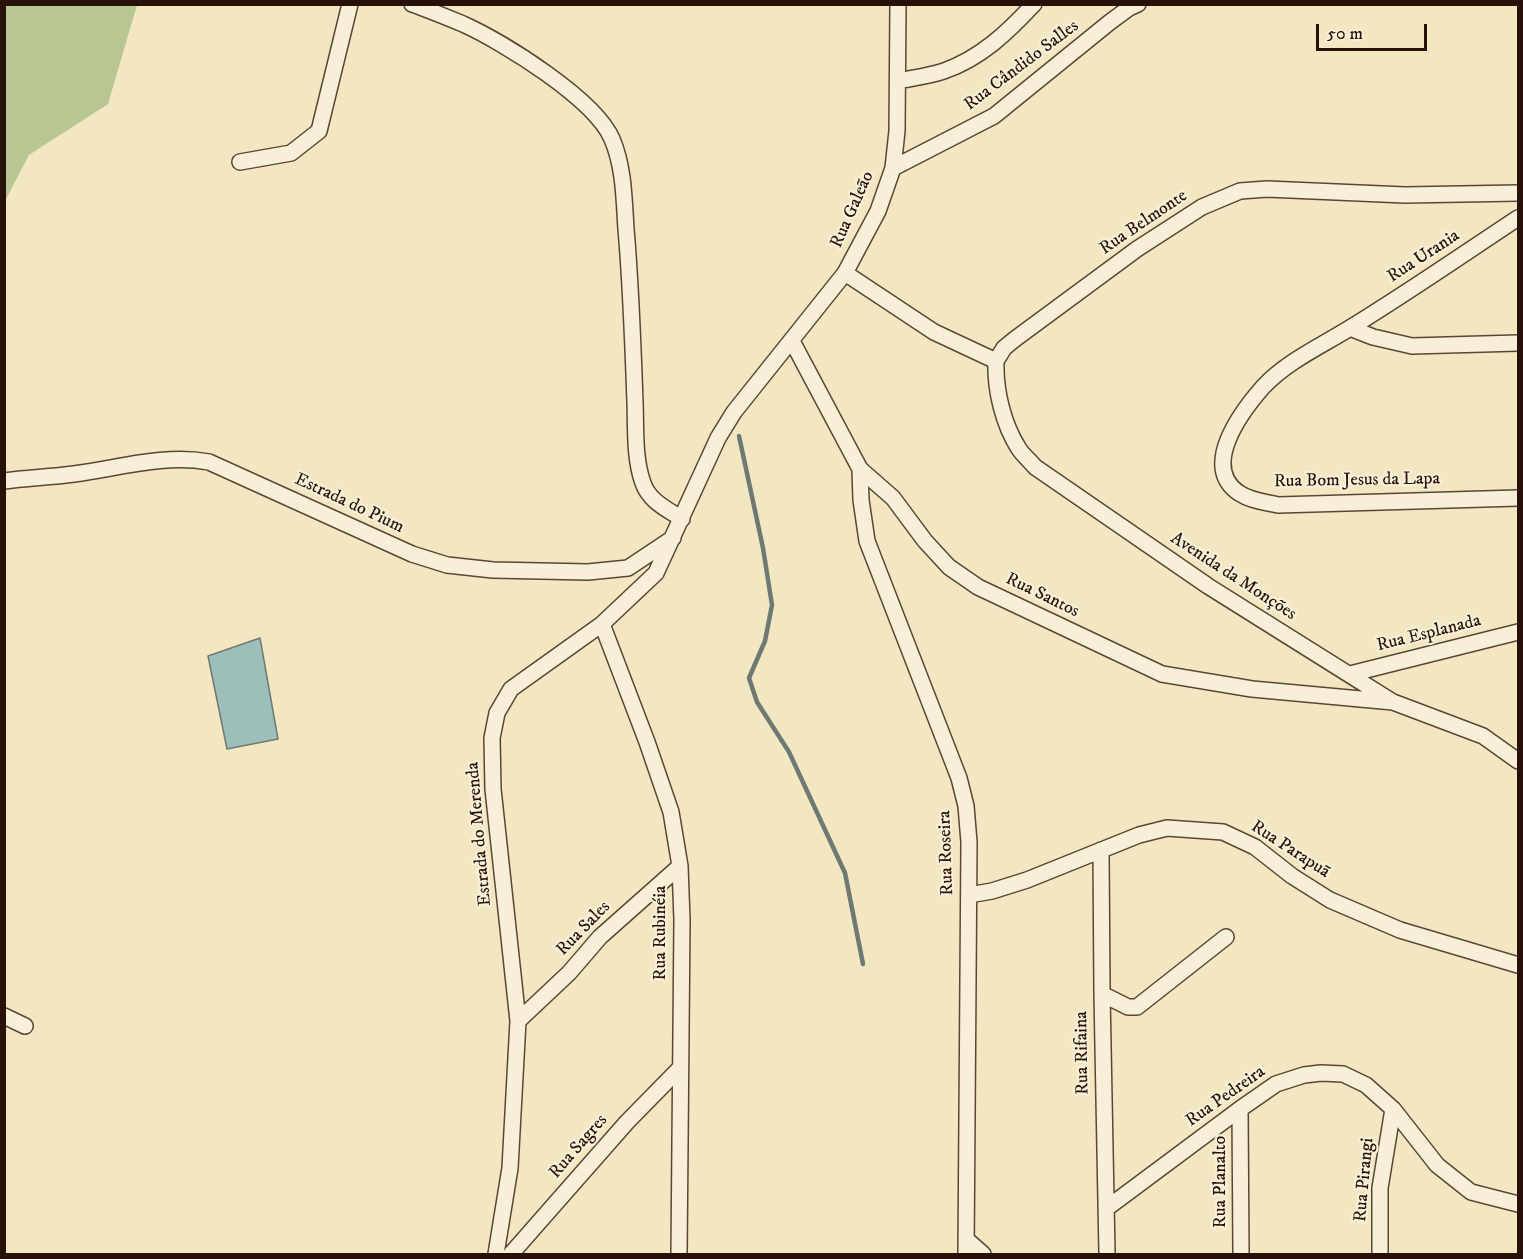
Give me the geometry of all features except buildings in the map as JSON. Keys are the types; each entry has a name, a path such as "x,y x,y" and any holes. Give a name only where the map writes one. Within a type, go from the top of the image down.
{"street":[{"path":"240,162 291,153 320,131 350,4"},
{"path":"412,4 464,25 505,47 567,88 598,117 612,138 619,159 625,205 632,293 637,454 643,484 652,498 682,519"},
{"name":"Rua Galeão","path":"792,341 845,273 878,211 893,168 897,131 898,4"},
{"path":"898,81 942,71 966,62 993,44 1034,4"},
{"name":"Rua Cândido Salles","path":"893,168 994,116 1110,22 1138,4"},
{"name":"Rua Belmonte","path":"996,361 1004,348 1015,339 1137,249 1202,207 1240,191 1267,189 1405,195 1518,193"},
{"name":"Rua Urania","path":"1350,328 1518,218"},
{"path":"845,273 934,332 996,361"},
{"path":"1350,328 1383,340 1412,346 1518,343"},
{"name":"Rua Bom Jesus da Lapa","path":"1350,328 1297,360 1263,387 1240,418 1226,441 1222,457 1222,471 1237,492 1249,499 1278,505 1518,498"},
{"name":"Estrada do Merenda","path":"496,1254 510,1168 518,1021 493,789 492,738 497,714 511,689 602,624 656,573 718,438 734,412 792,341"},
{"name":"Rua Santos","path":"792,341 860,469 893,498 925,541 949,567 978,587 1162,674 1252,689 1393,702"},
{"name":"Avenida da Monções","path":"996,361 997,390 1012,436 1020,451 1035,467 1208,586 1393,702 1483,736 1518,761"},
{"name":"Estrada do Pium","path":"4,481 74,474 160,459 188,458 223,467 412,554 447,565 493,570 588,572 628,568 673,537"},
{"name":"Rua Roseira","path":"860,469 861,500 867,541 959,778 966,806 969,842 966,1247"},
{"path":"628,568 638,576 642,587"},
{"name":"Rua Rubinéia","path":"602,624 671,812 680,866 682,920 679,1254"},
{"name":"Rua Esplanada","path":"1350,674 1518,632"},
{"name":"Rua Parapuã","path":"969,895 992,891 1027,880 1139,835 1167,828 1223,832 1255,847 1292,876 1330,900 1400,930 1518,965"},
{"name":"Rua Rifaina","path":"1101,850 1107,1254"},
{"name":"Rua Sales","path":"518,1021 569,973 600,937 680,866"},
{"path":"1102,994 1128,1007 1137,1007 1226,937"},
{"path":"4,1016 25,1026"},
{"name":"Rua Sagres","path":"511,1254 627,1122 680,1068"},
{"name":"Rua Pedreira","path":"1107,1208 1240,1108 1276,1084 1304,1075 1321,1073 1343,1074 1366,1085 1393,1109 1437,1165 1471,1192 1518,1204"},
{"name":"Rua Planalto","path":"1240,1108 1241,1254"},
{"name":"Rua Pirangi","path":"1380,1254 1380,1188 1393,1109"},
{"path":"966,1247 983,1254"}],"green space":[{"path":"5,4 137,5 108,104 29,155 5,201"}],"water":[{"path":"260,638 278,739 227,749 208,656"}],"waterway":[{"path":"739,436 763,548 772,605 765,641 749,678 757,702 789,752 845,873 863,964"}]}
